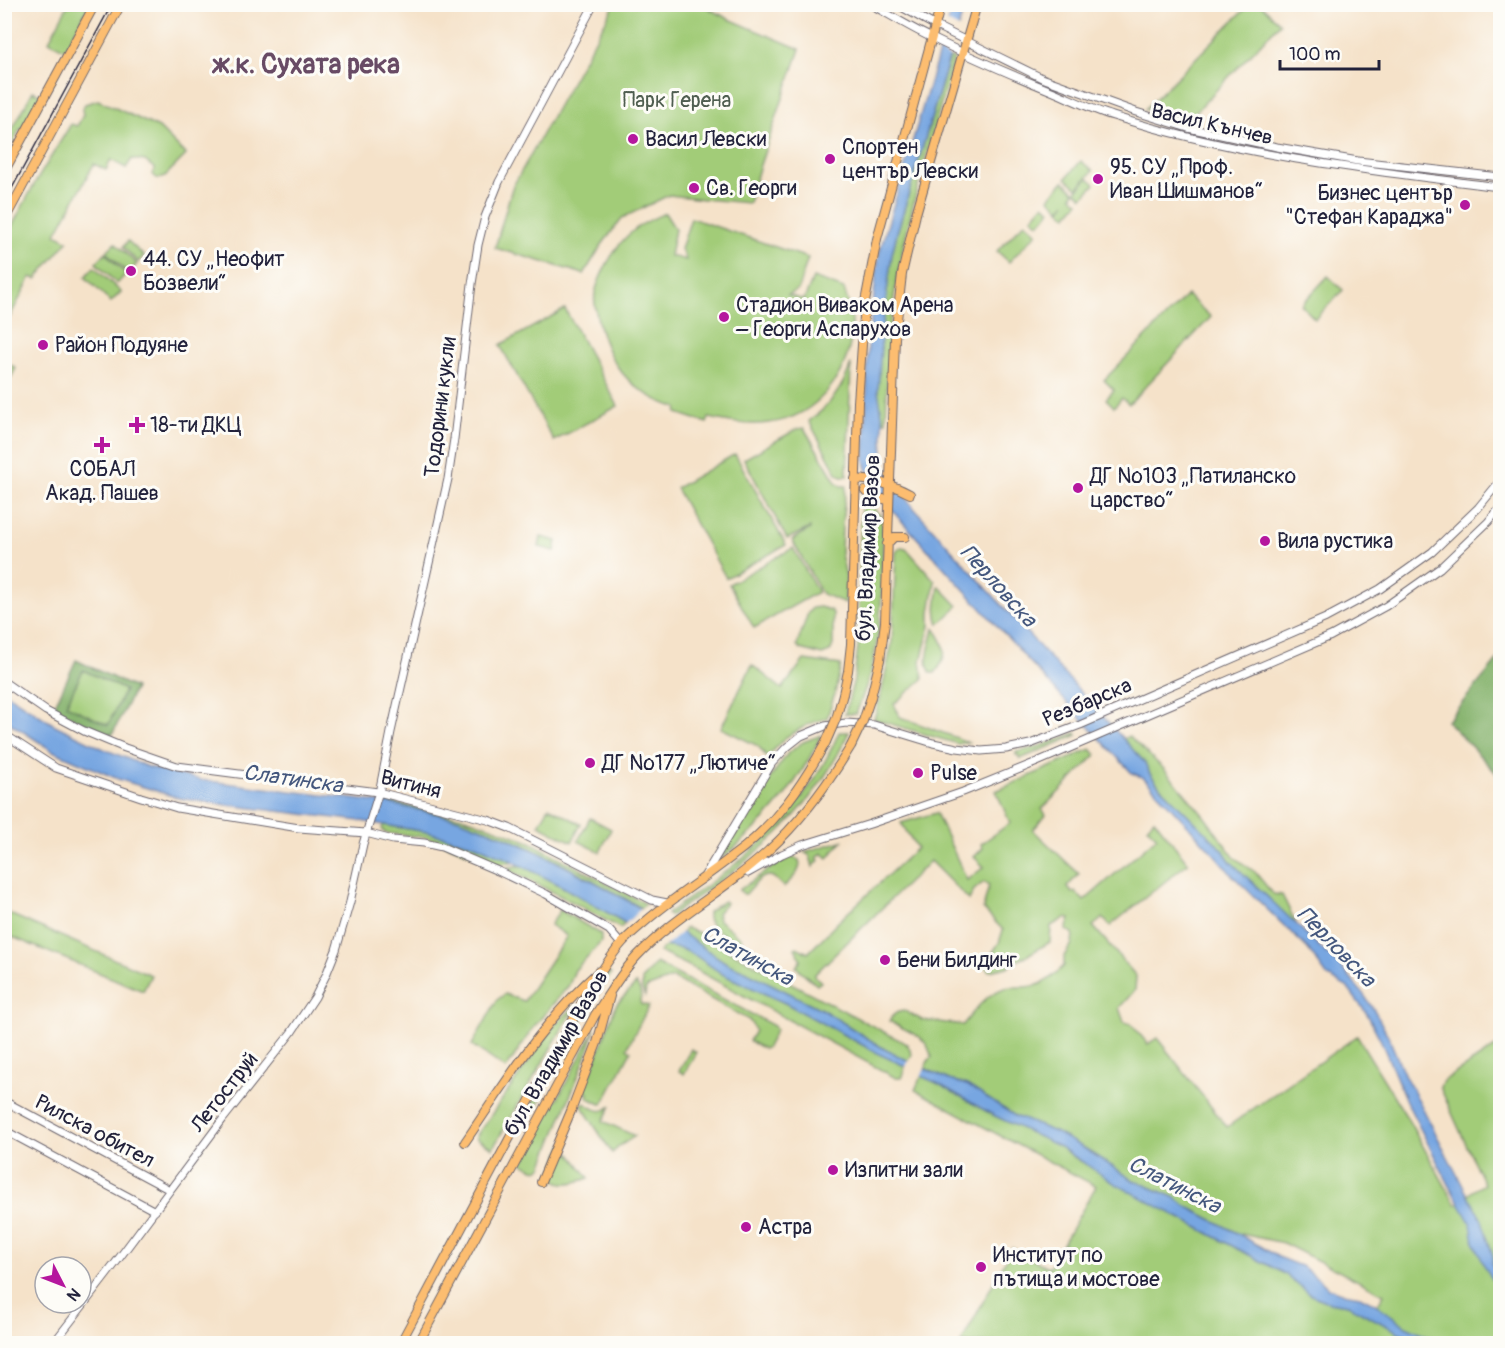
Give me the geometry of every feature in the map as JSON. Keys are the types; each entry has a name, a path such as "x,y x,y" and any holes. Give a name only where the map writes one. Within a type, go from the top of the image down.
{"main road":[{"path":"4,172 95,4"},
{"path":"4,221 121,4"},
{"name":"бул. Владимир Вазов","path":"400,1344 581,1004 606,965 630,934 668,903 736,854 770,824 794,796 826,742 836,719 843,694 851,644 855,479 865,302 877,239 935,39 941,4"},
{"name":"бул. Владимир Вазов","path":"418,1344 595,1015 612,990 635,958 648,945 771,849 795,824 822,791 851,746 863,720 872,697 885,622 895,338 902,274 963,39 977,4"},
{"path":"855,479 889,484 910,494"},
{"path":"865,490 877,498 889,500"},
{"path":"887,544 894,537 906,537"},
{"path":"465,1142 538,1035 581,986 606,965"},
{"path":"541,1182 597,1043 612,990"}],"street":[{"name":"Тодорини кукли","path":"366,833 378,796 448,478 472,284 485,218 499,182 594,4"},
{"name":"Васил Кънчев","path":"870,4 960,51 1110,116 1181,136 1274,156 1353,169 1500,187"},
{"name":"Васил Кънчев","path":"896,4 1052,82 1188,128 1358,161 1500,177"},
{"name":"Резбарска","path":"703,878 772,763 801,736 825,726 846,723 874,725 933,743 981,751 1030,744 1080,725 1326,618 1380,589 1432,552 1478,508 1500,480"},
{"name":"Резбарска","path":"728,884 802,845 881,821 963,792 1331,636 1386,606 1440,568 1488,522 1500,507"},
{"name":"Витиня","path":"4,682 46,711 84,731 177,766 378,796 488,820 509,828 652,900 668,903"},
{"path":"4,734 56,768 177,808 299,828 366,833 393,840 442,847 498,871 556,900 609,930 621,944"},
{"name":"Летоструй","path":"53,1344 291,1033 315,997 336,950 366,833"},
{"name":"Рилска обител","path":"4,1101 170,1190"},
{"name":"Рилска обител","path":"4,1130 154,1211"}],"green space":[{"name":"Парк Герена","path":"615,4 702,5 800,49 749,203 669,195 622,218 584,274 495,248 512,188"},
{"path":"1250,4 1261,5 1280,23 1188,120 1145,109"},
{"path":"68,5 89,5 65,50 49,41"},
{"path":"950,57 954,59 917,190 901,257 890,325 886,421 883,421 878,391 879,366 892,254"},
{"path":"33,91 41,95 5,157 5,138 7,139"},
{"path":"98,100 159,128 186,155 165,176 158,179 152,174 155,169 145,161 132,159 126,168 111,160 106,170 94,164 56,234 68,241 36,279 31,277 5,326 5,239 35,183 71,124 77,126 83,115 82,109 85,104"},
{"path":"1081,161 1093,171 1077,188 1066,178"},
{"path":"1088,178 1095,184 1083,197 1076,191"},
{"path":"1064,181 1075,192 1072,196 1079,202 1067,215 1060,210 1066,202 1060,209 1049,198"},
{"path":"1044,204 1051,210 1039,224 1032,218"},
{"name":"Стадион Виваком Арена – Георги Аспарухов","path":"665,213 675,229 670,256 686,260 681,249 691,218 808,258 798,290 788,295 804,300 813,278 844,289 852,320 847,356 840,373 818,401 787,419 769,423 746,424 709,418 707,423 677,413 678,408 649,396 626,378 617,367 604,340 595,309 597,285 621,243 640,226"},
{"path":"1025,222 1037,233 1009,262 997,251"},
{"path":"128,241 144,256 138,262 123,247"},
{"path":"115,243 137,264 128,273 106,252"},
{"path":"105,253 126,274 117,284 96,263"},
{"path":"94,267 121,292 111,302 85,277"},
{"path":"1328,276 1343,290 1315,319 1301,305"},
{"path":"1187,295 1211,317 1129,404 1122,398 1114,407 1106,399 1114,390 1104,380"},
{"path":"565,309 618,406 554,441 500,345"},
{"path":"5,361 16,368 5,389"},
{"path":"851,364 847,476 841,476 837,473 809,421 835,396"},
{"path":"804,428 836,482 841,486 846,486 841,554 846,576 845,603 822,594 792,540 810,528 787,539 744,459 797,429"},
{"path":"735,454 786,545 726,578 676,488"},
{"path":"868,505 883,519 879,630 870,672 856,714 845,714 854,679 858,647 861,510"},
{"path":"541,537 557,541 555,551 539,547"},
{"path":"901,547 906,548 935,581 930,626 921,661 923,679 894,704 900,717 968,742 958,744 874,719 892,643 896,552"},
{"path":"793,548 818,592 754,628 729,584"},
{"path":"939,586 958,606 939,624 936,610"},
{"path":"820,607 833,613 833,645 830,652 822,655 800,649 797,645 808,613 812,608"},
{"path":"934,628 945,650 940,667 935,673 931,673 927,657"},
{"path":"1500,657 1500,777 1447,721"},
{"path":"76,660 135,688 112,735 53,709","holes":["83,670 125,690 108,725 66,705"]},
{"path":"804,660 841,665 827,718 809,724 786,737 767,757 758,746 721,728 752,665 782,689"},
{"path":"83,670 125,690 108,725 66,705"},
{"path":"839,732 849,732 833,764 795,816 750,858 670,916 667,914 745,856 780,824 809,787 826,760"},
{"path":"1076,733 1077,735 1020,759 1016,755 1016,752 1035,748"},
{"path":"821,735 802,771 778,804 750,834 718,861 758,795 788,753 803,742"},
{"path":"1129,736 1164,769 1204,816 1234,857 1255,872 1273,894 1282,895 1298,927 1230,861 1223,850 1160,787 1145,763 1123,739"},
{"path":"1091,749 1096,755 1042,809 1046,815 1033,830 1079,874 1067,887 1073,893 1075,891 1084,901 1157,837 1147,827 1154,819 1188,863 1110,926 1103,918 1093,926 1136,976 1135,990 1119,1008 1124,1022 1131,1024 1148,1044 1157,1038 1227,1127 1357,1036 1406,1116 1456,1205 1484,1184 1440,1087 1443,1081 1500,1044 1500,1343 961,1343 1012,1248 1049,1268 1096,1186 915,1090 921,1076 993,1115 1060,1147 1180,1218 1285,1274 1311,1295 1329,1302 1348,1305 1370,1317 1384,1294 1283,1243 1237,1233 1173,1197 1133,1180 1057,1133 1015,1116 967,1085 949,1080 925,1068 932,1057 927,1045 920,1037 889,1021 893,1015 905,1011 922,1020 963,1025 981,1003 998,990 1008,987 1033,986 1046,981 1064,966 1064,956 1072,944 1073,933 1066,930 1070,919 1065,918 1051,926 1050,942 1007,967 990,971 984,965 999,943 1003,930 983,909 989,885 984,882 974,890 969,900 930,861 814,975 821,982 817,985 796,967 801,960 795,948 808,953 917,848 901,823 936,813 967,880 984,867 974,857 983,848 981,844 1010,823 996,791"},
{"path":"387,801 462,817 530,842 646,904 642,908 553,859 506,837 459,820 387,803"},
{"path":"549,807 581,824 572,842 539,825"},
{"path":"590,818 611,829 600,852 578,841"},
{"path":"383,825 427,832 473,844 515,862 492,863 436,840 385,833 382,829"},
{"path":"842,841 828,858 822,853 813,867 810,856 804,852"},
{"path":"791,857 799,860 800,864 796,875 784,887 769,876 757,882 745,895 739,890 768,870"},
{"path":"523,866 556,883 626,923 620,928 505,868"},
{"path":"724,901 726,903 717,913 719,920 741,938 740,944 718,931 708,918 708,912"},
{"path":"560,910 601,934 601,942 575,970 569,985 533,1028 506,1069 472,1045 497,1000 505,994 524,1001 567,936 550,925"},
{"path":"5,912 151,975 143,991 5,934"},
{"path":"686,928 907,1044 912,1054 909,1061 886,1050 823,1010 728,964 681,932"},
{"path":"665,946 683,949 724,975 787,1004 879,1054 906,1066 901,1078 896,1078 659,952"},
{"path":"656,963 774,1026 776,1030 767,1047 764,1049 749,1041 755,1031 749,1020 673,978 646,988 645,996 642,979"},
{"path":"607,972 611,974 580,1023 536,1108 531,1106 576,1021"},
{"path":"636,984 640,992 641,1004 649,1006 627,1048 631,1051 603,1104 600,1104 587,1097 588,1093 584,1092 616,1005"},
{"path":"576,1005 493,1148 477,1139 477,1135 556,1023"},
{"path":"595,1029 542,1167 540,1169 530,1168 523,1163"},
{"path":"691,1049 696,1052 684,1074 679,1071"},
{"path":"584,1103 601,1111 611,1106 603,1121 635,1136 612,1153 583,1108"},
{"path":"563,1144 589,1178 561,1183 554,1178 553,1172"}],"water":[{"path":"953,5 965,5 892,254 882,330 878,391 883,421 883,463 887,474 913,507 1145,763 1160,787 1223,850 1230,861 1342,968 1364,995 1376,1013 1405,1076 1481,1217 1493,1256 1492,1264 1500,1278 1500,1293 1474,1242 1471,1224 1406,1101 1381,1041 1367,1014 1347,987 1328,977 1308,949 1232,875 1144,778 1132,773 898,517 870,477 865,461 868,344 879,254"},
{"path":"4,692 53,724 148,767 201,780 387,803 459,819 540,853 681,932 728,964 823,1010 886,1050 949,1080 967,1085 1015,1116 1057,1133 1082,1147 1133,1180 1173,1197 1280,1258 1303,1267 1328,1288 1360,1296 1406,1326 1444,1343 1425,1343 1400,1333 1348,1305 1329,1302 1311,1295 1285,1274 1114,1183 1060,1147 993,1115 787,1004 724,975 696,956 682,949 665,946 556,883 512,861 473,844 427,832 179,798 118,779 53,751 5,720"}],"pier":[{"path":"945,21 961,29 952,58 937,50"},
{"path":"644,906 684,930 663,948 624,925"},
{"path":"910,1058 926,1065 920,1079 905,1069"}],"tram line":[{"path":"4,203 112,4"}],"place":[{"name":"Васил Левски","path":"633,139"},
{"name":"Спортен център Левски","path":"830,159"},
{"name":"95. СУ „Проф. Иван Шишманов“","path":"1098,179"},
{"name":"Св. Георги","path":"694,188"},
{"name":"Бизнес център \"Стефан Караджа\"","path":"1465,205"},
{"name":"44. СУ „Неофит Бозвели“","path":"131,271"},
{"name":"Стадион Виваком Арена – Георги Аспарухов","path":"724,317"},
{"name":"Район Подуяне","path":"43,345"},
{"name":"18-ти ДКЦ","path":"137,425"},
{"name":"СОБАЛ Акад. Пашев","path":"102,445"},
{"name":"ДГ №103 „Патиланско царство“","path":"1078,488"},
{"name":"Вила рустика","path":"1265,541"},
{"name":"ДГ №177 „Лютиче“","path":"590,763"},
{"name":"Pulse","path":"918,773"},
{"name":"Бени Билдинг","path":"885,960"},
{"name":"Изпитни зали","path":"833,1170"},
{"name":"Астра","path":"746,1227"},
{"name":"Институт по пътища и мостове","path":"981,1267"}],"district":[{"name":"ж.к. Сухата река","path":"306,64"}],"water label":[{"name":"Перловска","path":"999,585"},
{"name":"Слатинска","path":"293,778"},
{"name":"Перловска","path":"1337,946"},
{"name":"Слатинска","path":"748,955"},
{"name":"Слатинска","path":"1175,1184"}]}
